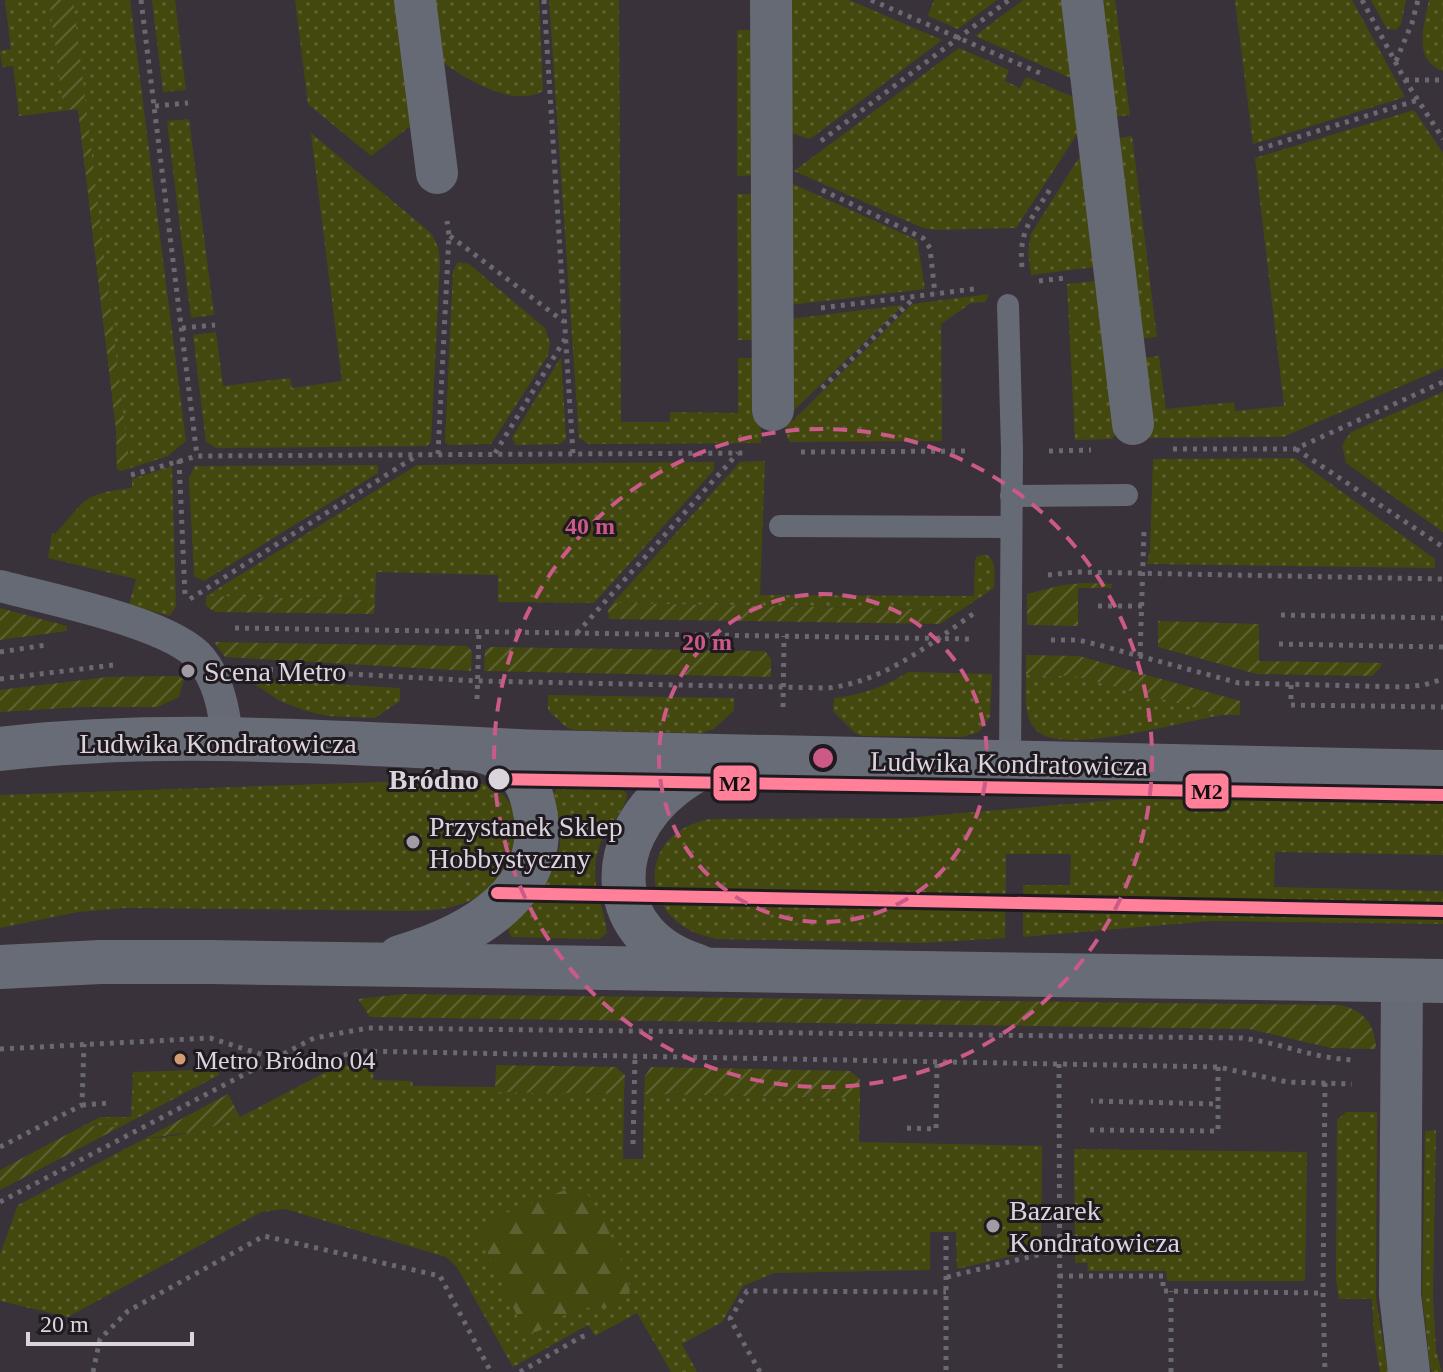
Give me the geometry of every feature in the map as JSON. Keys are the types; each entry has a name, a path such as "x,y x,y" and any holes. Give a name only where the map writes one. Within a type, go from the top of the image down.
{"main road":[{"name":"Ludwika Kondratowicza","path":"0,749 120,739 227,740 544,752 1443,772"},
{"path":"357,965 411,954 468,928 511,898 531,870 538,836 529,788 506,759 469,747"},
{"path":"713,970 677,958 648,940 626,900 624,861 638,823 658,800 696,770 737,757"},
{"path":"0,967 100,962 1423,980"}],"street":[{"path":"415,0 437,173"},
{"path":"771,0 776,175 773,410"},
{"path":"1082,0 1114,271 1147,437"},
{"path":"0,586 154,629 190,648 206,666 219,693 227,740"},
{"path":"1409,1372 1400,1295 1402,1060 1423,980"}],"lane":[{"path":"1008,305 1012,450 1010,763"},
{"path":"1011,496 1127,495"},
{"path":"780,526 1011,527"}],"path":[{"path":"141,0 197,456"},
{"path":"544,0 573,454"},
{"path":"871,0 959,38 1094,106 1024,232 1022,268"},
{"path":"935,294 930,248 923,238 776,175 1009,0"},
{"path":"1362,0 1405,80 1443,139"},
{"path":"1395,62 1418,0"},
{"path":"1405,80 1443,80"},
{"path":"1259,149 1418,100"},
{"path":"155,106 188,103"},
{"path":"437,173 449,235 438,455"},
{"path":"449,235 564,321"},
{"path":"1024,283 1114,271"},
{"path":"772,314 979,289"},
{"path":"817,393 916,296"},
{"path":"182,328 215,325"},
{"path":"494,454 565,339"},
{"path":"1295,449 1443,382"},
{"path":"1147,437 1295,449 1443,547"},
{"path":"788,452 1095,450"},
{"path":"131,475 197,456 750,452"},
{"path":"577,633 739,453"},
{"path":"179,460 185,602 419,454"},
{"path":"1140,657 1144,526"},
{"path":"206,666 478,681 828,688 860,682 895,667 1011,590 1030,580 1064,572 1443,579"},
{"path":"1098,606 1142,606"},
{"path":"1281,615 1443,618"},
{"path":"154,629 195,627 1078,640 1239,683 1414,687 1443,679"},
{"path":"477,704 479,632"},
{"path":"783,710 784,636"},
{"path":"0,652 59,643"},
{"path":"1279,644 1443,647"},
{"path":"0,679 122,665"},
{"path":"1291,685 1291,705 1443,707"},
{"path":"0,1202 314,1038 330,1033 387,1027 1242,1038 1326,1058 1402,1060"},
{"path":"0,1049 210,1038 298,1066 313,1065 357,1051 1218,1067 1276,1081 1364,1084"},
{"path":"82,1105 84,1044"},
{"path":"633,1144 635,1057"},
{"path":"907,1128 936,1129 937,1062"},
{"path":"1059,1064 1060,1372"},
{"path":"1090,1130 1218,1131 1218,1067"},
{"path":"1325,1083 1325,1372"},
{"path":"1091,1101 1218,1104"},
{"path":"0,1147 82,1105 111,1103"},
{"path":"93,1372 100,1339 128,1311 264,1236 440,1276 491,1372"},
{"path":"946,1236 946,1372"},
{"path":"946,1277 1058,1250"},
{"path":"1059,1276 1163,1276 1163,1291 1323,1293"},
{"path":"760,1372 730,1319 747,1291 946,1292"},
{"path":"1171,1291 1171,1372"},
{"path":"520,1372 581,1337 588,1339"}],"green space":[{"path":"5,0 130,0 186,441 168,456 121,471 117,469 116,429 78,109 19,116 13,66 2,67 0,51 11,49"},
{"path":"49,0 73,0 130,468 121,471 117,469 116,429 78,109 64,110"},
{"path":"152,0 175,0 186,90 163,92"},
{"path":"295,0 399,0 412,125 371,156 308,104"},
{"path":"426,0 539,0 543,91 530,96 500,93 470,80 432,54"},
{"path":"549,0 619,0 621,422 670,422 670,412 738,413 738,358 761,358 761,443 589,444 579,438"},
{"path":"785,0 849,0 942,40 810,139 781,130"},
{"path":"934,0 997,0 958,29 928,16"},
{"path":"1023,0 1064,0 1073,79 975,36"},
{"path":"1092,0 1115,0 1130,115 1113,117"},
{"path":"1235,0 1352,0 1405,97 1253,144"},
{"path":"1371,0 1406,0 1401,24 1396,30 1387,29"},
{"path":"1429,0 1443,0 1443,71 1427,59 1422,41"},
{"path":"737,30 760,30 760,175 737,176"},
{"path":"959,48 1009,70 1005,81 1020,88 1026,77 1083,101 1085,122 1016,228 923,228 794,171"},
{"path":"1414,110 1443,153 1443,368 1283,437 1145,436 1142,358 1159,356 1166,409 1234,402 1235,411 1284,406 1255,158"},
{"path":"189,119 214,315 191,318 167,121"},
{"path":"311,133 431,233 438,247 440,262 431,442 427,446 216,448 206,442 193,335 216,332 223,386 290,378 292,388 342,381"},
{"path":"1132,136 1157,337 1140,339 1116,139"},
{"path":"1088,143 1103,266 1031,275 1028,252 1031,234"},
{"path":"782,179 917,240 925,289 782,306"},
{"path":"737,194 760,194 760,340 738,340"},
{"path":"458,262 469,264 545,328 550,343 548,355 491,444 449,445 445,442 453,271"},
{"path":"1105,280 1123,426 1112,439 1075,440 1067,284"},
{"path":"989,294 985,302 971,303 941,324 942,441 789,442 785,428 912,304"},
{"path":"903,305 783,421 782,320"},
{"path":"561,357 566,439 560,444 516,445 512,438"},
{"path":"1443,392 1443,532 1346,463 1342,445 1351,432"},
{"path":"1295,458 1435,559 1435,568 1147,564 1153,459"},
{"path":"765,461 760,595 974,596 976,557 985,554 994,564 994,588 961,610 613,603 740,462"},
{"path":"714,462 714,470 594,603 498,602 498,575 376,572 375,600 206,596 417,465"},
{"path":"378,465 378,473 204,581 194,576 189,478 195,466"},
{"path":"172,466 176,606 170,616 129,605 136,579 48,558 52,533 55,534 87,500 132,488 132,479"},
{"path":"1084,583 1112,584 1111,588 1078,588 1078,626 1027,625 1027,594"},
{"path":"206,596 375,600 374,614 215,612 206,606"},
{"path":"613,603 961,610 940,624 609,619 608,610"},
{"path":"0,608 67,626 67,631 0,640"},
{"path":"1158,621 1259,624 1259,661 1382,663 1372,676 1257,674 1158,647"},
{"path":"214,642 467,646 472,651 471,671 225,657"},
{"path":"490,647 765,651 771,659 771,677 484,671 485,650"},
{"path":"1026,655 1079,656 1240,701 1240,715 1223,715 1074,676 1026,675"},
{"path":"908,672 992,674 990,717 979,732 962,737 862,736 833,711 834,698 872,690"},
{"path":"1026,675 1074,676 1223,715 1096,739 1048,737 1031,723 1026,703"},
{"path":"185,676 179,697 158,707 82,707 0,712 0,690 108,677"},
{"path":"247,679 400,688 400,701 375,718 328,716 280,701"},
{"path":"548,695 734,698 734,710 714,729 701,733 574,730 566,727 548,710"},
{"path":"459,780 486,785 502,794 512,807 517,822 512,854 493,884 465,903 449,908 415,911 126,908 78,912 0,928 0,795"},
{"path":"560,787 622,789 627,794 624,806 603,838 596,857 595,880 607,933 599,939 511,937 507,927 541,886 559,850 560,832 552,794"},
{"path":"1115,800 1443,801 1443,855 1275,852 1274,887 1443,891 1443,924 1210,921 1023,937 1023,885 1070,885 1071,854 1006,854 1005,938 921,943 719,939 693,932 673,918 660,901 655,881 657,861 667,843 684,828 710,819 905,818"},
{"path":"404,994 1339,1005 1355,1010 1366,1020 1373,1032 1376,1049 1331,1048 1249,1029 370,1017 358,999"},
{"path":"374,1064 373,1080 412,1081 413,1086 495,1087 496,1092 624,1094 623,1159 643,1159 644,1094 860,1098 859,1142 1042,1146 1041,1249 957,1269 956,1232 930,1232 930,1270 774,1273 743,1286 722,1322 682,1344 697,1372 671,1372 637,1313 595,1336 588,1325 513,1367 457,1267 446,1257 285,1209 261,1212 68,1317 0,1301 0,1254 18,1205 144,1139 216,1126 240,1117 326,1072 347,1065"},
{"path":"496,1065 616,1067 625,1075 624,1094 495,1092"},
{"path":"214,1066 219,1075 120,1127 83,1126 100,1117 131,1117 133,1072 199,1070"},
{"path":"651,1067 850,1071 860,1079 860,1098 644,1094 645,1076"},
{"path":"228,1094 240,1117 203,1130 144,1139"},
{"path":"1346,1112 1377,1112 1376,1299 1388,1372 1380,1372 1372,1299 1339,1299 1336,1280 1337,1120"},
{"path":"83,1126 120,1127 0,1190 0,1170"},
{"path":"1436,1130 1433,1296 1436,1351 1442,1372 1432,1372 1430,1367 1422,1295 1425,1131"},
{"path":"1074,1149 1307,1152 1305,1281 1167,1281 1166,1271 1087,1271 1088,1263 1075,1263"},
{"path":"570,1188 585,1192 599,1212 627,1276 629,1295 620,1304 578,1309 542,1330 529,1333 522,1326 482,1242 481,1227 488,1220"}],"transit line":[{"name":"M2","path":"499,779 1443,795"},
{"name":"M2","path":"497,893 1443,911"}],"place":[{"name":"Scena Metro","path":"188,671"},
{"name":"Bródno","path":"499,779"},
{"name":"Przystanek Sklep Hobbystyczny","path":"413,842"},
{"name":"Metro Bródno 04","path":"180,1059"},
{"name":"Bazarek Kondratowicza","path":"993,1226"}]}
